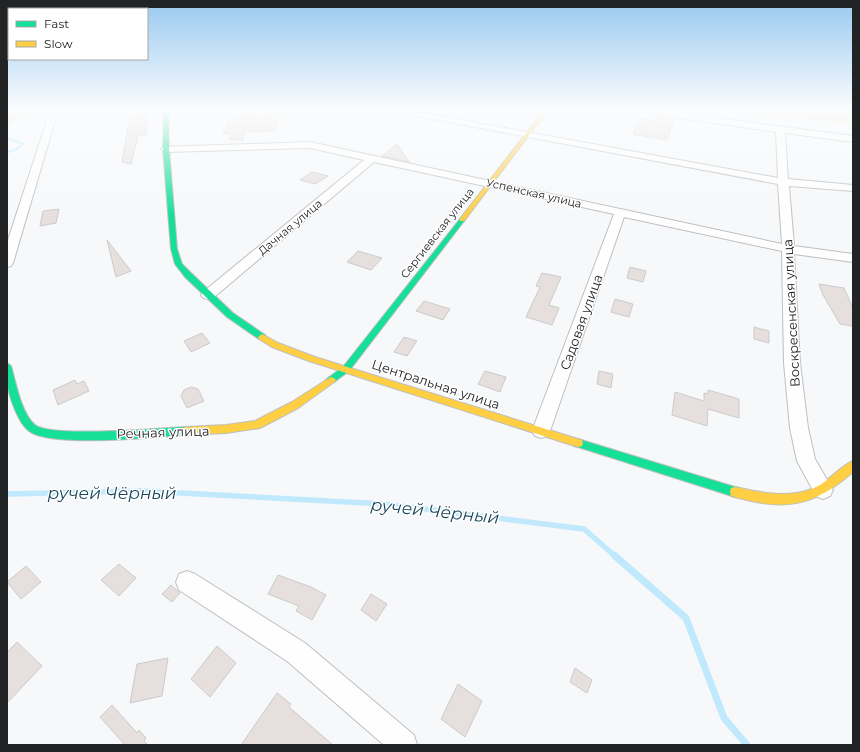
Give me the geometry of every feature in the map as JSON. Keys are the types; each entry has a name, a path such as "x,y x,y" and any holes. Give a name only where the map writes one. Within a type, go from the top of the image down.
{"street":[{"path":"7,263 43,145"},
{"name":"Центральная улица","path":"166,145 174,249 179,264 208,295 252,332 275,345 346,369 724,488 765,499 785,501 800,499 823,490 853,466"},
{"name":"Успенская улица","path":"166,149 307,145"},
{"name":"Успенская улица","path":"310,145 788,249 853,258"},
{"name":"Сергиевская улица","path":"346,369 491,184 520,145"},
{"path":"582,145 782,182 853,188"},
{"name":"Воскресенская улица","path":"781,145 782,182 788,249 792,363 799,428 806,460 823,490"},
{"name":"Дачная улица","path":"208,295 371,159"},
{"name":"Садовая улица","path":"541,430 620,213"},
{"name":"Речная улица","path":"7,366 24,417 30,425 37,432 72,436 226,429 257,425 295,405 346,369"},
{"path":"187,582 296,652 404,745"}],"building":[{"path":"125,145 136,145 131,164 122,162"},
{"path":"398,145 409,162 382,156"},
{"path":"312,172 328,176 315,184 300,180"},
{"path":"59,209 56,223 40,226 43,211"},
{"path":"107,240 131,271 116,277"},
{"path":"358,251 382,258 371,270 347,262"},
{"path":"630,267 646,271 643,282 627,278"},
{"path":"542,273 561,277 549,305 559,308 552,325 526,317 540,287 536,286"},
{"path":"819,284 844,288 853,308 853,326 840,324 823,295"},
{"path":"615,299 633,304 629,317 611,312"},
{"path":"424,301 450,309 443,320 416,311"},
{"path":"754,327 769,331 769,343 754,339"},
{"path":"202,333 210,343 191,352 184,341"},
{"path":"404,337 417,341 407,356 394,352"},
{"path":"485,371 506,377 500,392 478,384"},
{"path":"599,371 613,374 611,388 597,384"},
{"path":"75,380 77,384 84,381 89,391 58,405 53,390"},
{"path":"191,387 198,389 204,401 187,408 181,396 184,390"},
{"path":"708,390 739,399 739,418 708,409 707,426 672,415 675,392 704,401 704,393 708,394"},
{"path":"119,564 136,578 119,596 101,580"},
{"path":"26,566 41,582 21,599 7,582"},
{"path":"278,575 311,587 326,595 312,620 296,611 299,606 268,594"},
{"path":"171,585 180,593 172,602 162,594"},
{"path":"371,594 387,604 376,621 361,610"},
{"path":"17,642 42,666 7,703 7,652"},
{"path":"217,646 236,663 210,697 191,679"},
{"path":"168,658 162,696 130,703 137,664"},
{"path":"575,668 592,680 587,693 570,682"},
{"path":"458,684 482,701 465,737 441,719"},
{"path":"277,693 291,704 289,707 333,745 241,745"},
{"path":"112,705 137,733 139,730 146,738 144,741 148,745 125,745 100,717"}],"waterway":[{"name":"ручей Чёрный","path":"7,152 15,150 22,145"},
{"name":"ручей Чёрный","path":"7,494 143,491 385,504 584,529 615,556"},
{"name":"ручей Чёрный","path":"614,555 686,618 724,718 747,745"}],"traffic: fast":[{"path":"166,145 174,249 179,264 188,275 230,315 262,337"},
{"path":"331,380 346,369 462,220"},
{"path":"7,366 16,398 23,415 32,428 42,432 59,435 104,436 186,431"},
{"path":"578,443 735,492"}],"traffic: slow":[{"path":"462,220 519,145"},
{"path":"262,337 275,345 312,359 578,443"},
{"path":"186,431 226,429 257,425 295,405 331,380"},
{"path":"735,492 771,499 785,500 798,498 811,495 824,488 838,479 853,466"}]}
